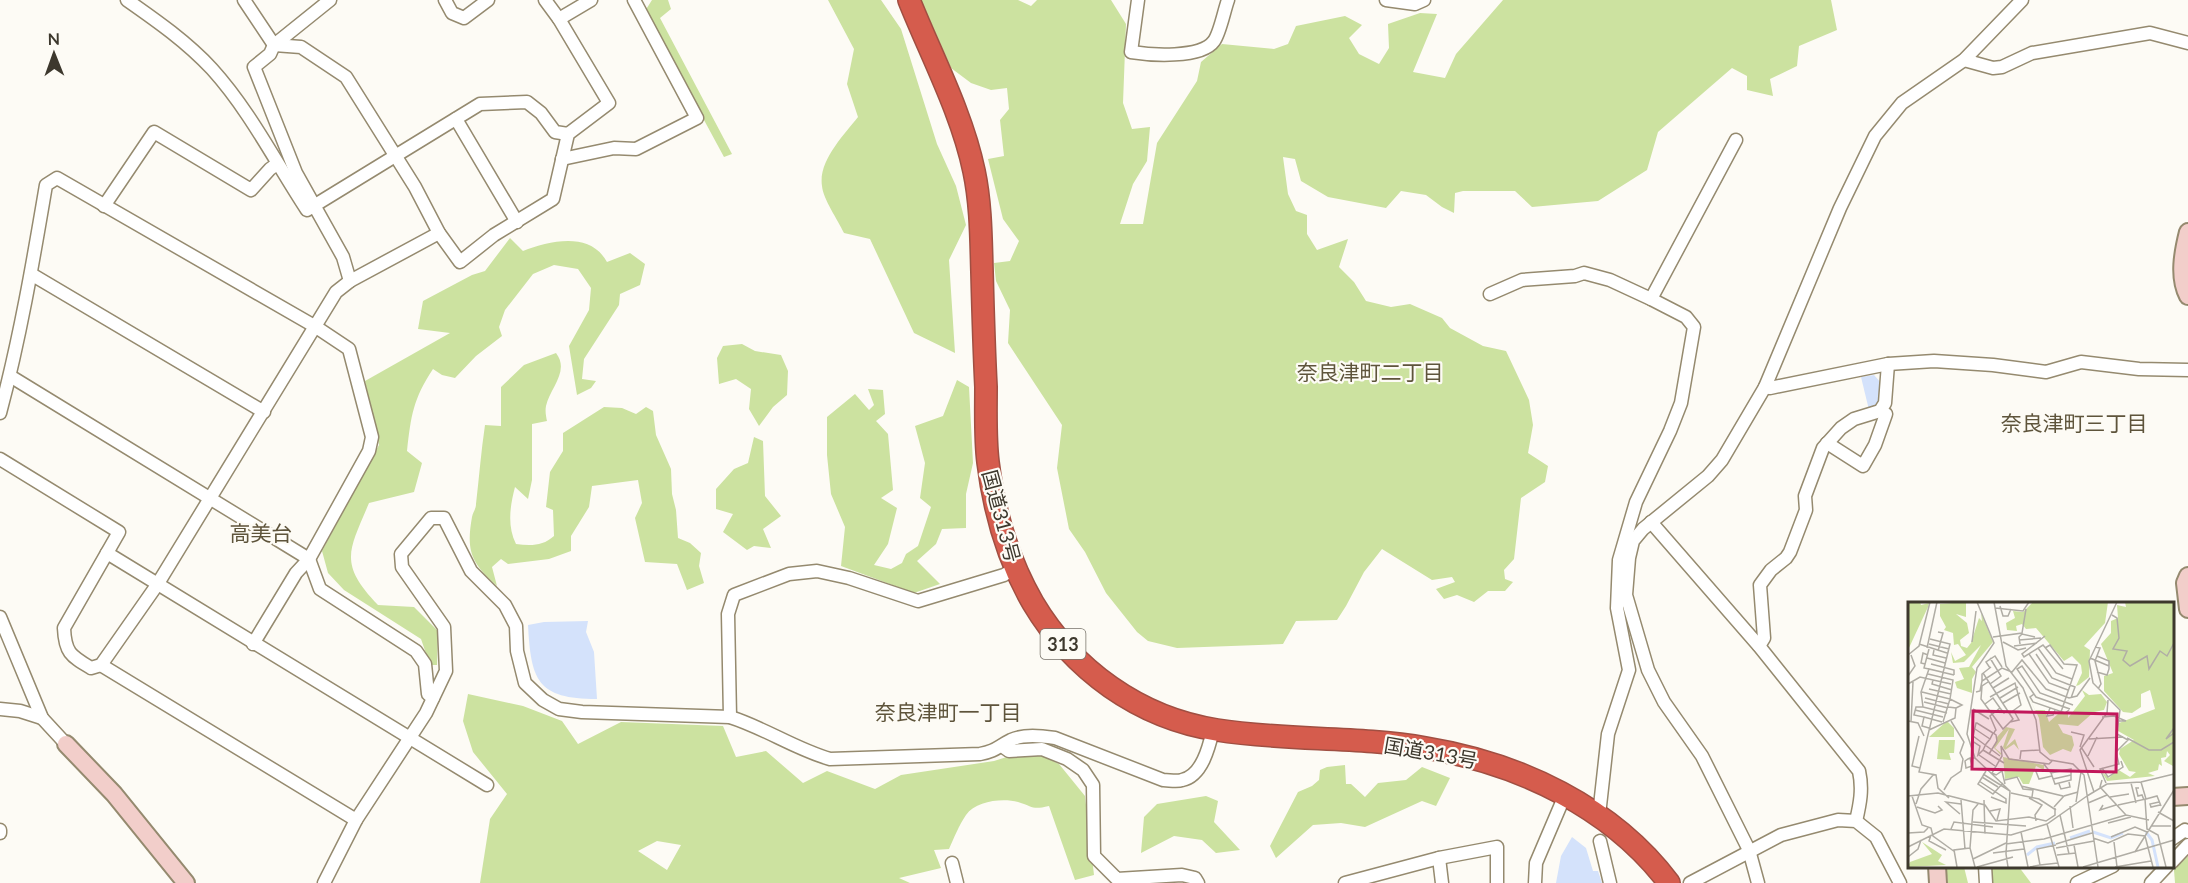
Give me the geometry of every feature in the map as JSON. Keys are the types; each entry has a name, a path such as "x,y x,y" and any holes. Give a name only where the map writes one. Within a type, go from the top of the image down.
{"highway":[{"name":"国道313号","path":"909,0 959,121 974,171 981,232 988,461 1002,534 1015,568 1053,633 1098,679 1150,710 1180,722 1213,730 1424,747 1470,756 1506,767 1565,795 1634,842 1669,883"}],"street":[{"path":"127,0 175,34 212,70 248,116 307,210 480,104 527,102 541,113 555,132 568,134"},
{"path":"244,0 274,45"},
{"path":"330,0 274,45 270,54 254,68 296,173 344,257 350,281"},
{"path":"445,0 452,12 464,18 488,0"},
{"path":"274,45 301,47 346,77 396,157 439,233 460,262 494,235 553,199 568,134 609,103 559,19 545,0"},
{"path":"559,19 591,0"},
{"path":"562,159 614,148 636,149 698,118 634,0"},
{"path":"1138,0 1131,52 1163,56 1186,53 1206,47 1214,41 1228,0"},
{"path":"1386,0 1415,4 1424,0"},
{"path":"1758,883 1749,850 1702,756 1664,702 1648,670 1626,595 1629,558 1634,541 1651,522 1708,476 1722,460 1765,387 1840,208 1875,136 1902,103 1964,60 2022,0"},
{"path":"1964,60 1993,68 2002,67 2032,53 2150,33 2188,43"},
{"path":"456,119 517,222"},
{"path":"104,206 154,132 251,190 277,164"},
{"path":"1651,299 1736,140"},
{"path":"0,413 31,274 46,185 57,178 316,327 349,349 372,437 369,451 309,559 296,573 253,644"},
{"path":"2188,232 2183,254 2183,274 2188,297"},
{"path":"0,459 119,532 64,628 64,641 70,655 91,668 101,665 157,585 336,292 350,281 439,233"},
{"path":"1490,294 1522,280 1575,276 1584,273 1610,280 1651,299 1686,317 1694,327 1681,403 1636,502 1619,560 1617,608 1629,670 1608,734 1600,806"},
{"path":"31,274 264,412"},
{"path":"1765,387 1770,388 1888,364 1935,361 2046,372 2081,362 2139,369 2188,370"},
{"path":"1880,411 1885,403 1888,364"},
{"path":"10,376 309,559 320,589 416,651 425,664 428,694 433,698"},
{"path":"1759,646 1764,638 1760,585 1771,570 1790,552 1806,510 1805,496 1823,448 1827,443 1854,418 1880,411 1886,414 1875,445 1863,466 1827,443"},
{"path":"324,883 356,820 426,713 446,671 444,627 402,567 401,554 431,518 444,518 471,571 505,605 516,626 517,651 525,683 543,700 559,709 582,712 730,717 751,724 812,754 830,759 980,754 996,751 1012,739 1030,736 1055,738 1163,780 1182,780 1194,774 1207,752 1213,730"},
{"path":"1651,522 1759,646 1859,771 1862,782 1861,800 1856,821"},
{"path":"107,553 487,785"},
{"path":"730,717 728,614 734,595 789,574 816,571 849,578 918,601 1004,575 1015,568"},
{"path":"2188,576 2186,583 2188,609"},
{"path":"0,616 42,718 114,794 186,883"},
{"path":"101,665 356,820"},
{"path":"0,709 20,711 42,718"},
{"path":"1002,746 1009,751 1042,749 1066,759 1083,770 1093,785 1094,856 1117,879 1182,875 1195,878 1198,883"},
{"path":"1535,883 1536,863 1565,795"},
{"path":"2173,797 2188,796"},
{"path":"1690,883 1781,835 1838,820 1856,821 1876,837 1900,883"},
{"path":"2173,838 2185,830 2188,832"},
{"path":"1600,841 1610,883"},
{"path":"2173,861 2188,845"},
{"path":"1345,883 1439,858 1497,847 1497,883"},
{"path":"1439,858 1442,883"},
{"path":"952,863 957,883"},
{"path":"1937,868 1938,883"},
{"path":"1985,868 1986,883"},
{"path":"2077,883 2111,868"},
{"path":"2151,883 2166,868"}],"green space":[{"path":"652,0 668,0 671,9 660,18 732,154 724,157 645,11"},
{"path":"828,0 881,0 901,29 937,144 956,186 966,225 949,260 955,353 914,333 870,239 844,233 825,197 822,186 824,167 839,140 858,117 847,84 854,49"},
{"path":"921,0 1018,0 1031,6 1037,0 1111,0 1126,24 1123,103 1132,129 1150,127 1147,161 1133,184 1120,224 1143,224 1157,143 1197,81 1201,62 1222,44 1274,49 1288,44 1296,26 1345,16 1362,25 1349,38 1359,54 1379,64 1389,48 1388,24 1420,13 1437,14 1413,72 1445,78 1456,54 1503,0 1831,0 1837,30 1799,46 1797,66 1770,79 1773,96 1747,90 1747,76 1732,68 1658,132 1647,170 1598,201 1532,207 1515,191 1463,191 1455,193 1454,213 1426,195 1401,191 1386,208 1328,197 1301,181 1295,159 1283,157 1288,194 1296,211 1307,215 1307,234 1317,250 1348,239 1339,267 1354,282 1366,301 1391,307 1410,304 1442,318 1450,328 1483,346 1506,351 1529,400 1533,425 1528,453 1548,466 1545,482 1521,498 1514,559 1504,570 1505,579 1513,582 1505,591 1488,591 1474,602 1457,595 1444,599 1436,589 1455,582 1452,577 1432,580 1382,549 1364,572 1337,620 1296,621 1283,644 1177,648 1148,641 1137,632 1106,593 1085,552 1069,529 1057,468 1062,425 1008,343 1010,310 996,281 994,263 1010,261 1019,241 1003,219 988,159 1004,156 1000,120 1009,109 1007,88 991,90 971,83 951,68"},
{"path":"510,238 523,251 557,242 580,242 600,252 607,262 630,253 645,264 640,285 620,294 619,305 584,359 582,379 596,381 591,388 577,395 569,346 589,310 591,288 578,269 554,265 533,274 505,310 499,327 502,336 476,356 455,378 442,375 433,369 426,380 414,408 407,451 422,463 414,492 369,503 356,533 351,556 352,567 357,578 378,605 414,607 438,631 437,665 430,665 421,639 344,590 328,573 322,551 379,445 365,381 450,333 418,329 423,301 472,275 485,271"},
{"path":"742,344 755,351 781,355 788,371 787,395 773,407 759,426 749,409 751,389 736,379 719,384 717,358 723,346"},
{"path":"556,353 561,366 558,380 546,406 547,421 532,424 532,480 528,499 515,487 513,494 510,523 516,544 536,545 554,536 553,510 546,507 550,472 563,451 563,433 604,407 622,408 636,414 646,407 653,411 656,435 671,469 678,538 690,543 701,553 699,566 704,583 687,590 677,564 645,562 635,518 642,503 638,480 592,486 589,507 571,536 571,551 549,559 508,564 501,559 492,567 497,586 476,563 470,548 470,529 476,506 485,425 501,426 501,387 524,365"},
{"path":"957,380 969,387 973,463 966,494 966,528 942,529 936,544 917,561 940,584 914,593 841,566 845,527 831,494 827,455 827,417 855,394 869,410 874,405 868,389 883,390 885,414 876,421 888,434 893,490 881,498 897,508 888,544 874,565 891,569 902,563 906,554 918,546 931,507 920,498 925,463 915,426 943,416"},
{"path":"754,437 763,441 765,496 781,516 763,529 771,548 754,546 747,550 723,532 733,514 716,509 716,489 734,469 748,463"},
{"path":"468,694 523,706 562,721 578,744 621,722 723,726 736,757 766,751 803,783 827,771 875,789 901,775 994,761 1013,755 1043,756 1059,764 1085,796 1094,875 1075,880 1049,806 1036,808 1005,800 983,804 970,810 949,849 934,850 941,868 899,878 910,883 480,883 490,819 507,794 473,752 463,721","holes":["657,841 681,845 667,870 638,851"]},
{"path":"1345,765 1346,784 1351,784 1365,797 1378,783 1406,780 1422,767 1450,778 1436,806 1422,801 1365,827 1341,823 1313,825 1276,858 1270,846 1298,792 1319,780 1320,770"},
{"path":"1206,796 1218,801 1214,822 1240,850 1216,853 1202,840 1174,836 1141,853 1144,817 1157,804"},
{"path":"2188,856 2188,883 2175,883 2174,870"},
{"path":"1946,868 1964,868 1968,883 1948,883"},
{"path":"1988,868 2020,868 2031,883 1989,883"}],"water":[{"path":"1874,375 1882,384 1882,401 1877,407 1869,410 1861,377"},
{"path":"588,621 586,632 594,652 597,699 561,695 550,690 541,683 535,673 528,625 544,622"},
{"path":"1572,837 1586,848 1593,871 1598,871 1602,883 1556,883 1561,856"}],"district":[{"name":"奈良津町二丁目","path":"1370,371"},
{"name":"奈良津町三丁目","path":"2074,422"},
{"name":"高美台","path":"261,532"},
{"name":"奈良津町一丁目","path":"948,711"}]}
